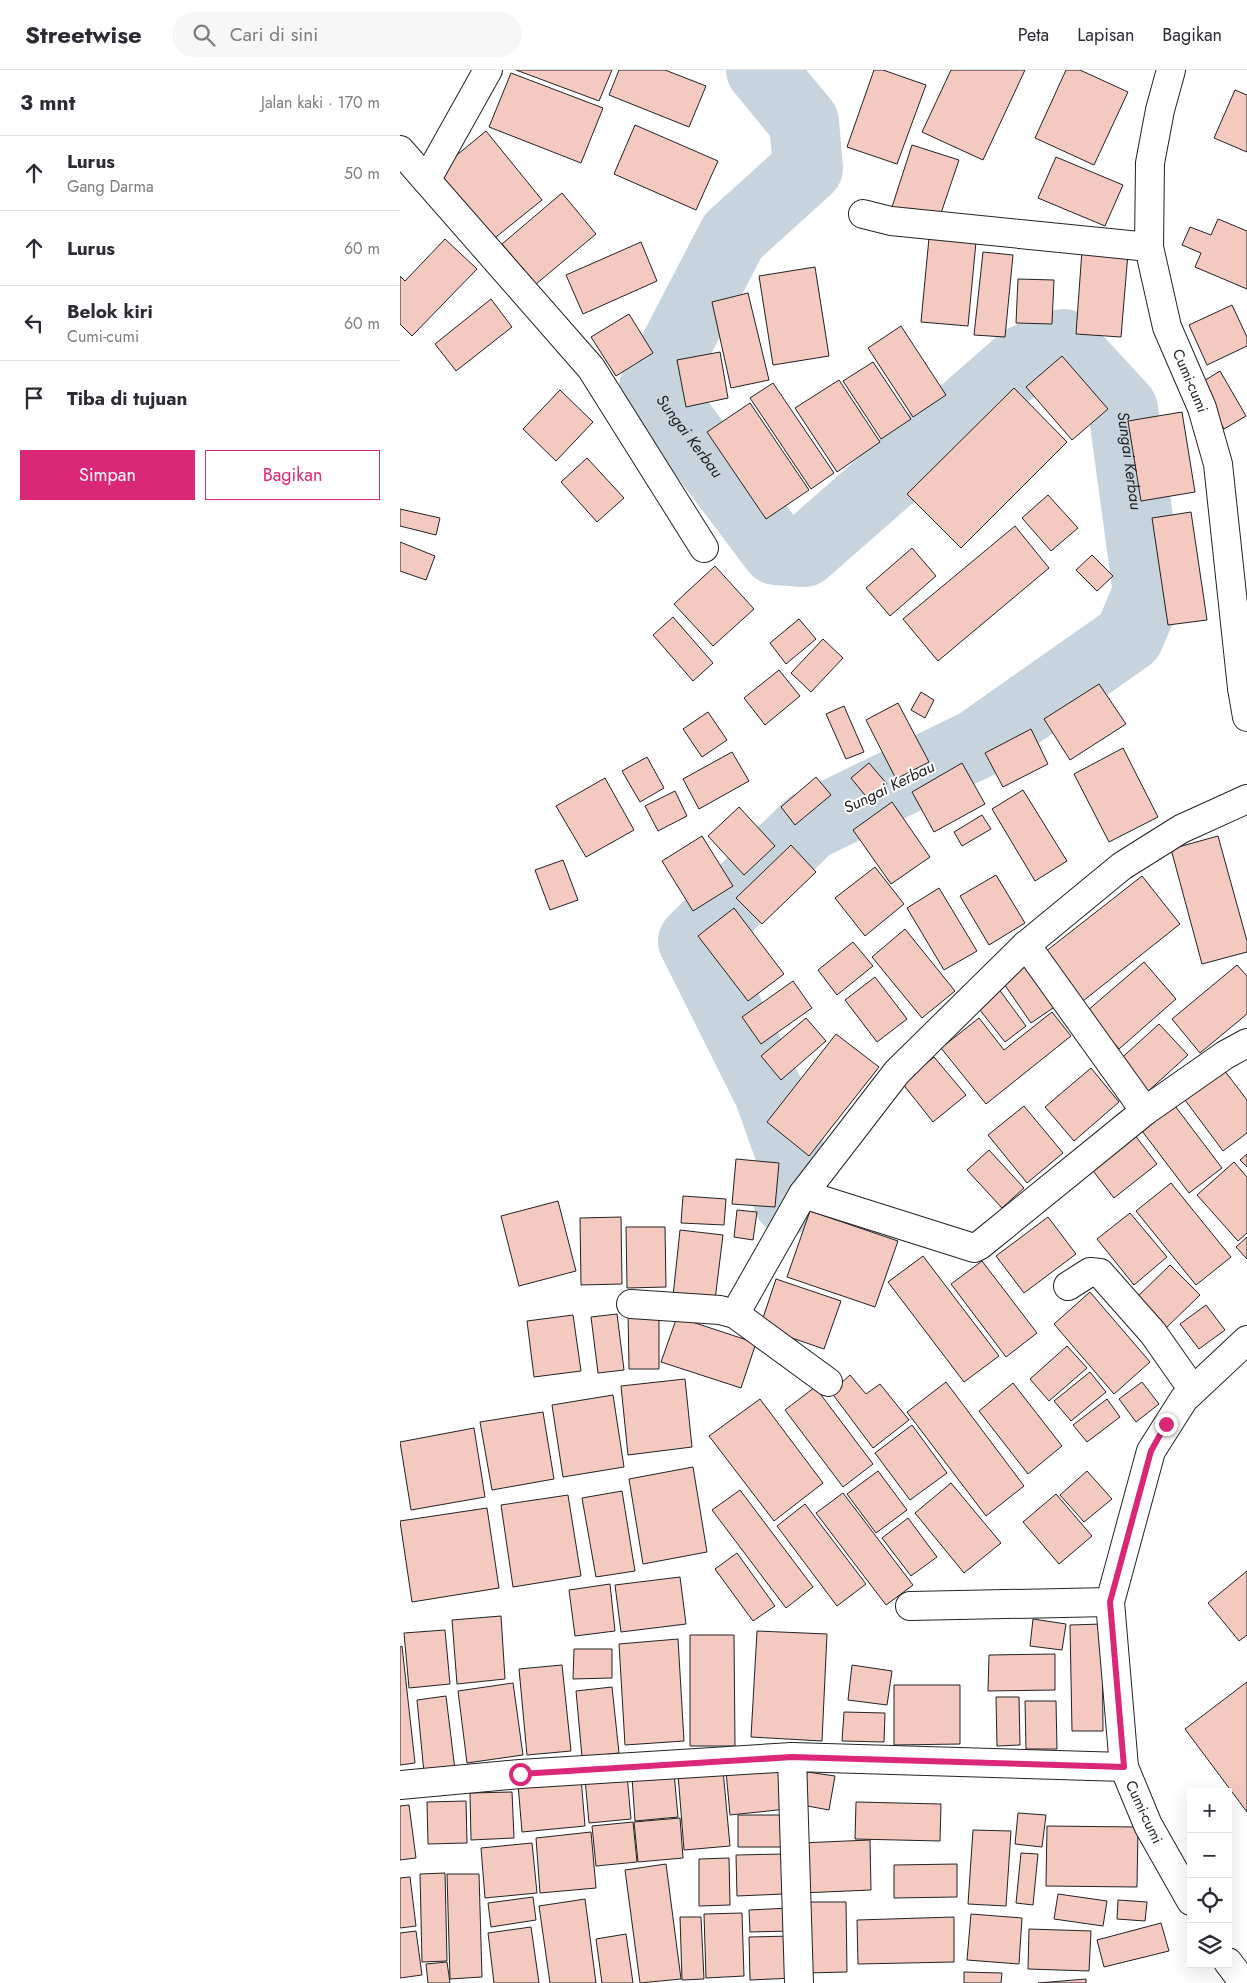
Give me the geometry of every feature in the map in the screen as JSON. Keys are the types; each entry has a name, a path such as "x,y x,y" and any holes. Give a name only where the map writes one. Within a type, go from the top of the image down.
{"street":[{"path":"427,179 488,70"},
{"name":"Cumi-cumi","path":"1171,70 1160,110 1150,163 1149,247 1167,327 1202,408 1218,464 1245,686 1247,718"},
{"path":"400,150 591,368 704,548"},
{"path":"863,214 891,221 1149,247"},
{"path":"735,1314 803,1194 897,1072 1026,946 1122,866 1180,828 1247,799"},
{"path":"1026,946 1145,1111"},
{"path":"803,1194 974,1248 1145,1111 1225,1055 1247,1043"},
{"path":"1068,1286 1090,1272 1100,1273 1153,1333 1193,1390"},
{"path":"631,1304 720,1310 735,1314 828,1382"},
{"name":"Cumi-cumi","path":"1187,1894 1148,1825 1124,1767 1110,1602 1151,1451 1166,1424 1184,1399 1247,1340"},
{"path":"910,1606 1110,1602"},
{"path":"400,1786 520,1774 792,1757 1124,1767"},
{"path":"792,1757 799,1983"},
{"path":"1232,1967 1244,1983"}],"building":[{"path":"516,70 612,70 599,101"},
{"path":"619,70 665,70 706,86 689,127 609,95"},
{"path":"874,70 883,70 926,85 897,164 847,147"},
{"path":"951,70 1025,70 983,160 922,132"},
{"path":"1066,70 1080,70 1128,92 1094,165 1035,138"},
{"path":"511,73 603,108 581,163 489,127"},
{"path":"1235,90 1247,95 1247,152 1214,138"},
{"path":"635,125 718,161 696,210 614,174"},
{"path":"486,131 542,200 491,241 435,173"},
{"path":"912,145 959,160 938,222 892,207"},
{"path":"1056,157 1123,185 1105,226 1038,198"},
{"path":"562,193 596,234 536,284 502,244"},
{"path":"1218,219 1247,231 1247,289 1195,267 1201,253 1182,245 1190,227 1211,235"},
{"path":"929,238 976,242 968,326 921,322"},
{"path":"445,239 477,269 412,336 400,324 400,276 405,281"},
{"path":"641,242 657,281 583,314 566,275"},
{"path":"1082,250 1128,253 1121,337 1076,334"},
{"path":"983,252 1013,255 1005,337 974,335"},
{"path":"815,267 829,356 773,365 759,276"},
{"path":"1018,279 1054,280 1052,324 1016,323"},
{"path":"748,293 769,380 731,388 712,302"},
{"path":"491,299 512,327 456,371 435,344"},
{"path":"1232,305 1247,337 1247,346 1207,365 1189,325"},
{"path":"629,314 653,353 616,376 591,337"},
{"path":"901,326 946,395 913,417 868,348"},
{"path":"720,352 728,398 686,407 677,360"},
{"path":"1062,356 1108,409 1072,440 1026,387"},
{"path":"873,362 911,419 881,439 843,381"},
{"path":"1220,371 1246,416 1224,429 1199,384"},
{"path":"839,380 880,442 837,472 795,408"},
{"path":"773,383 834,473 811,489 750,398"},
{"path":"1014,388 1067,442 961,548 907,494"},
{"path":"560,390 593,422 556,461 523,429"},
{"path":"750,403 809,490 766,519 707,432"},
{"path":"1182,412 1195,492 1141,501 1128,421"},
{"path":"587,458 624,498 597,522 561,482"},
{"path":"1048,495 1078,528 1051,551 1022,518"},
{"path":"400,509 440,518 436,535 400,526"},
{"path":"1191,512 1207,620 1168,625 1152,518"},
{"path":"1015,526 1049,568 938,661 903,619"},
{"path":"400,542 435,556 426,580 400,571"},
{"path":"912,548 936,576 890,616 866,588"},
{"path":"1092,555 1113,576 1097,591 1076,570"},
{"path":"715,566 754,609 713,646 674,604"},
{"path":"673,617 713,663 693,681 653,635"},
{"path":"799,619 816,639 786,664 770,643"},
{"path":"823,639 843,658 811,692 791,673"},
{"path":"779,670 800,696 765,725 744,698"},
{"path":"1099,684 1126,724 1070,760 1044,719"},
{"path":"921,692 934,700 925,718 911,710"},
{"path":"898,703 929,762 896,779 866,720"},
{"path":"844,706 864,752 846,759 826,714"},
{"path":"708,712 727,740 702,757 683,729"},
{"path":"1031,729 1048,764 1003,787 985,753"},
{"path":"1123,748 1158,817 1109,842 1074,774"},
{"path":"732,752 749,781 699,809 683,779"},
{"path":"647,757 664,788 640,802 622,771"},
{"path":"869,763 887,784 869,800 851,778"},
{"path":"962,763 985,804 934,832 912,792"},
{"path":"816,777 831,795 795,825 781,807"},
{"path":"605,778 634,830 586,857 556,806"},
{"path":"1023,790 1067,861 1035,881 992,809"},
{"path":"675,791 687,816 658,831 645,806"},
{"path":"892,802 930,857 891,884 853,830"},
{"path":"739,807 775,846 744,875 708,836"},
{"path":"982,815 991,829 962,846 954,832"},
{"path":"702,836 733,886 693,911 662,861"},
{"path":"1218,836 1247,941 1247,952 1202,964 1171,849"},
{"path":"791,845 816,872 762,924 736,898"},
{"path":"563,860 578,900 550,910 535,870"},
{"path":"875,867 904,904 865,936 835,898"},
{"path":"996,875 1025,923 989,945 960,896"},
{"path":"1142,876 1180,924 1083,1001 1045,952"},
{"path":"939,888 977,951 944,970 907,908"},
{"path":"734,908 784,974 748,1001 698,936"},
{"path":"905,929 955,991 922,1018 872,957"},
{"path":"853,942 873,966 837,995 818,970"},
{"path":"1144,962 1176,999 1119,1049 1087,1011"},
{"path":"1027,963 1056,1006 1031,1023 1002,981"},
{"path":"1237,965 1247,976 1247,1014 1200,1053 1172,1019"},
{"path":"875,977 907,1019 877,1042 845,1000"},
{"path":"793,981 812,1008 761,1044 742,1017"},
{"path":"998,988 1026,1026 1005,1042 976,1005"},
{"path":"1052,1012 1071,1036 986,1104 941,1048 979,1018 1004,1050"},
{"path":"806,1018 826,1041 781,1080 761,1056"},
{"path":"1159,1024 1188,1055 1145,1094 1116,1063"},
{"path":"836,1034 879,1067 809,1156 767,1122"},
{"path":"934,1057 966,1095 933,1122 902,1083"},
{"path":"1218,1062 1247,1100 1247,1133 1223,1151 1179,1092"},
{"path":"1091,1068 1119,1102 1074,1141 1045,1107"},
{"path":"1172,1102 1222,1168 1189,1193 1139,1127"},
{"path":"1024,1106 1063,1153 1027,1183 988,1135"},
{"path":"1134,1134 1157,1164 1114,1198 1090,1167"},
{"path":"989,1150 1024,1188 1002,1208 967,1170"},
{"path":"1247,1154 1247,1167 1240,1160"},
{"path":"736,1159 779,1163 775,1207 732,1204"},
{"path":"1234,1162 1247,1177 1247,1233 1238,1241 1197,1195"},
{"path":"1171,1183 1231,1257 1196,1285 1136,1211"},
{"path":"683,1196 726,1199 724,1225 681,1223"},
{"path":"558,1201 576,1271 519,1286 501,1216"},
{"path":"737,1210 757,1212 753,1240 734,1237"},
{"path":"810,1211 898,1241 875,1307 787,1277"},
{"path":"1130,1213 1167,1257 1134,1285 1097,1239"},
{"path":"621,1217 622,1284 581,1285 580,1218"},
{"path":"1048,1217 1076,1254 1024,1293 996,1256"},
{"path":"626,1227 665,1227 666,1287 627,1288"},
{"path":"680,1230 723,1235 715,1300 673,1296"},
{"path":"1247,1237 1247,1259 1236,1247"},
{"path":"923,1256 999,1356 964,1382 888,1282"},
{"path":"982,1261 1037,1333 1006,1357 951,1284"},
{"path":"1170,1265 1200,1295 1163,1331 1133,1301"},
{"path":"776,1279 841,1301 824,1349 760,1327"},
{"path":"1090,1292 1150,1362 1114,1394 1054,1324"},
{"path":"1206,1305 1225,1330 1199,1349 1180,1324"},
{"path":"659,1309 659,1369 629,1369 628,1310"},
{"path":"617,1314 624,1370 598,1373 591,1317"},
{"path":"573,1315 581,1371 534,1377 527,1321"},
{"path":"677,1317 756,1343 741,1388 661,1362"},
{"path":"1067,1346 1087,1368 1049,1401 1030,1379"},
{"path":"1090,1372 1106,1392 1071,1421 1054,1401"},
{"path":"850,1375 866,1394 880,1384 909,1420 873,1448 831,1392"},
{"path":"685,1379 692,1447 628,1455 621,1386"},
{"path":"946,1382 1024,1486 986,1516 907,1412"},
{"path":"1142,1382 1159,1404 1136,1422 1119,1399"},
{"path":"1013,1383 1062,1446 1028,1474 979,1411"},
{"path":"815,1387 873,1464 843,1487 785,1410"},
{"path":"613,1395 624,1467 563,1477 552,1405"},
{"path":"760,1399 823,1483 774,1521 709,1436"},
{"path":"1107,1399 1120,1417 1087,1442 1073,1425"},
{"path":"543,1412 554,1479 492,1490 480,1422"},
{"path":"912,1425 947,1473 910,1500 875,1453"},
{"path":"474,1428 485,1497 411,1510 400,1442"},
{"path":"693,1467 707,1552 643,1564 629,1479"},
{"path":"878,1471 907,1510 876,1533 847,1494"},
{"path":"1087,1471 1112,1499 1084,1522 1060,1495"},
{"path":"951,1483 1001,1543 964,1573 915,1513"},
{"path":"740,1490 813,1587 786,1608 712,1510"},
{"path":"622,1491 635,1571 596,1577 582,1498"},
{"path":"843,1493 913,1585 886,1605 816,1513"},
{"path":"1056,1494 1092,1536 1059,1564 1023,1522"},
{"path":"568,1495 581,1576 513,1587 501,1505"},
{"path":"805,1504 866,1584 837,1606 777,1526"},
{"path":"487,1508 499,1588 412,1602 400,1521"},
{"path":"908,1518 937,1557 911,1576 882,1538"},
{"path":"737,1553 775,1606 753,1621 715,1569"},
{"path":"1247,1571 1247,1635 1239,1641 1208,1603"},
{"path":"680,1577 686,1624 621,1632 615,1585"},
{"path":"610,1584 615,1631 575,1636 569,1590"},
{"path":"501,1616 505,1679 457,1684 452,1620"},
{"path":"1033,1619 1066,1624 1062,1650 1030,1646"},
{"path":"1102,1624 1103,1731 1072,1731 1070,1625"},
{"path":"445,1630 450,1684 409,1688 404,1633"},
{"path":"757,1631 827,1634 822,1741 751,1737"},
{"path":"690,1635 734,1635 735,1746 690,1746"},
{"path":"678,1639 684,1741 625,1745 619,1644"},
{"path":"402,1646 415,1763 400,1765 400,1647"},
{"path":"574,1649 612,1649 612,1678 573,1679"},
{"path":"1055,1654 1055,1690 988,1691 989,1655"},
{"path":"562,1665 571,1751 527,1755 519,1669"},
{"path":"852,1665 892,1671 887,1705 848,1700"},
{"path":"1247,1682 1247,1812 1232,1792 1232,1788 1229,1788 1185,1729"},
{"path":"513,1683 523,1755 467,1763 458,1691"},
{"path":"894,1685 960,1685 960,1744 894,1745"},
{"path":"612,1687 619,1753 582,1757 576,1691"},
{"path":"446,1696 455,1770 424,1773 417,1700"},
{"path":"996,1697 1019,1697 1020,1745 997,1746"},
{"path":"1025,1701 1056,1701 1057,1749 1026,1749"},
{"path":"844,1712 885,1713 884,1742 842,1741"},
{"path":"784,1766 787,1809 730,1815 726,1771"},
{"path":"723,1770 730,1846 684,1850 678,1774"},
{"path":"807,1772 835,1776 829,1810 802,1805"},
{"path":"674,1773 678,1817 635,1821 632,1777"},
{"path":"627,1775 631,1819 589,1823 585,1779"},
{"path":"581,1778 585,1826 522,1832 518,1784"},
{"path":"512,1792 514,1838 471,1840 470,1793"},
{"path":"466,1801 467,1843 428,1844 427,1802"},
{"path":"856,1802 941,1804 940,1841 855,1839"},
{"path":"409,1805 416,1858 400,1860 400,1806"},
{"path":"1018,1813 1046,1815 1042,1847 1015,1844"},
{"path":"738,1815 785,1815 785,1847 738,1847"},
{"path":"680,1818 683,1858 638,1862 634,1822"},
{"path":"633,1822 637,1862 596,1866 592,1826"},
{"path":"1047,1826 1138,1827 1137,1887 1046,1886"},
{"path":"973,1830 1011,1831 1006,1906 968,1904"},
{"path":"591,1832 596,1888 540,1893 536,1838"},
{"path":"870,1840 871,1890 801,1893 800,1843"},
{"path":"532,1843 537,1893 485,1898 481,1848"},
{"path":"1021,1853 1038,1854 1033,1905 1016,1903"},
{"path":"783,1854 784,1894 737,1896 736,1855"},
{"path":"729,1858 730,1905 699,1906 699,1859"},
{"path":"666,1864 681,1979 640,1983 625,1870"},
{"path":"957,1864 957,1897 894,1898 894,1865"},
{"path":"445,1873 447,1961 422,1962 420,1874"},
{"path":"447,1874 479,1874 482,1977 450,1979"},
{"path":"410,1877 416,1926 400,1928 400,1878"},
{"path":"1058,1894 1107,1901 1103,1926 1054,1919"},
{"path":"533,1897 536,1920 491,1927 488,1903"},
{"path":"585,1899 596,1983 550,1983 539,1906"},
{"path":"1118,1900 1147,1902 1145,1921 1117,1919"},
{"path":"804,1902 846,1902 847,1972 805,1973"},
{"path":"790,1908 791,1931 750,1932 749,1910"},
{"path":"742,1913 744,1976 706,1978 704,1914"},
{"path":"971,1914 1022,1918 1019,1964 967,1960"},
{"path":"680,1917 701,1917 704,1979 682,1980"},
{"path":"954,1917 954,1962 858,1964 857,1920"},
{"path":"1161,1923 1169,1951 1104,1967 1097,1940"},
{"path":"531,1927 539,1983 494,1983 488,1933"},
{"path":"1029,1929 1091,1931 1089,1971 1028,1969"},
{"path":"416,1931 422,1975 400,1978 400,1933"},
{"path":"626,1934 633,1983 602,1983 596,1939"},
{"path":"793,1936 794,1978 750,1980 749,1937"},
{"path":"447,1962 450,1983 428,1983 426,1964"},
{"path":"964,1972 1002,1973 1001,1983 964,1983"},
{"path":"1086,1979 1086,1983 1038,1983"}],"waterway":[{"name":"Sungai Kerbau","path":"761,70 804,122 808,168 733,236 654,388 776,550 804,552 1023,360 1063,344 1123,409 1148,592 1129,637 977,744 809,826 693,941 769,1093 796,1169 788,1200"}],"route":[{"path":"520,1774 792,1757 1124,1767 1110,1602 1151,1451 1166,1424"}]}
